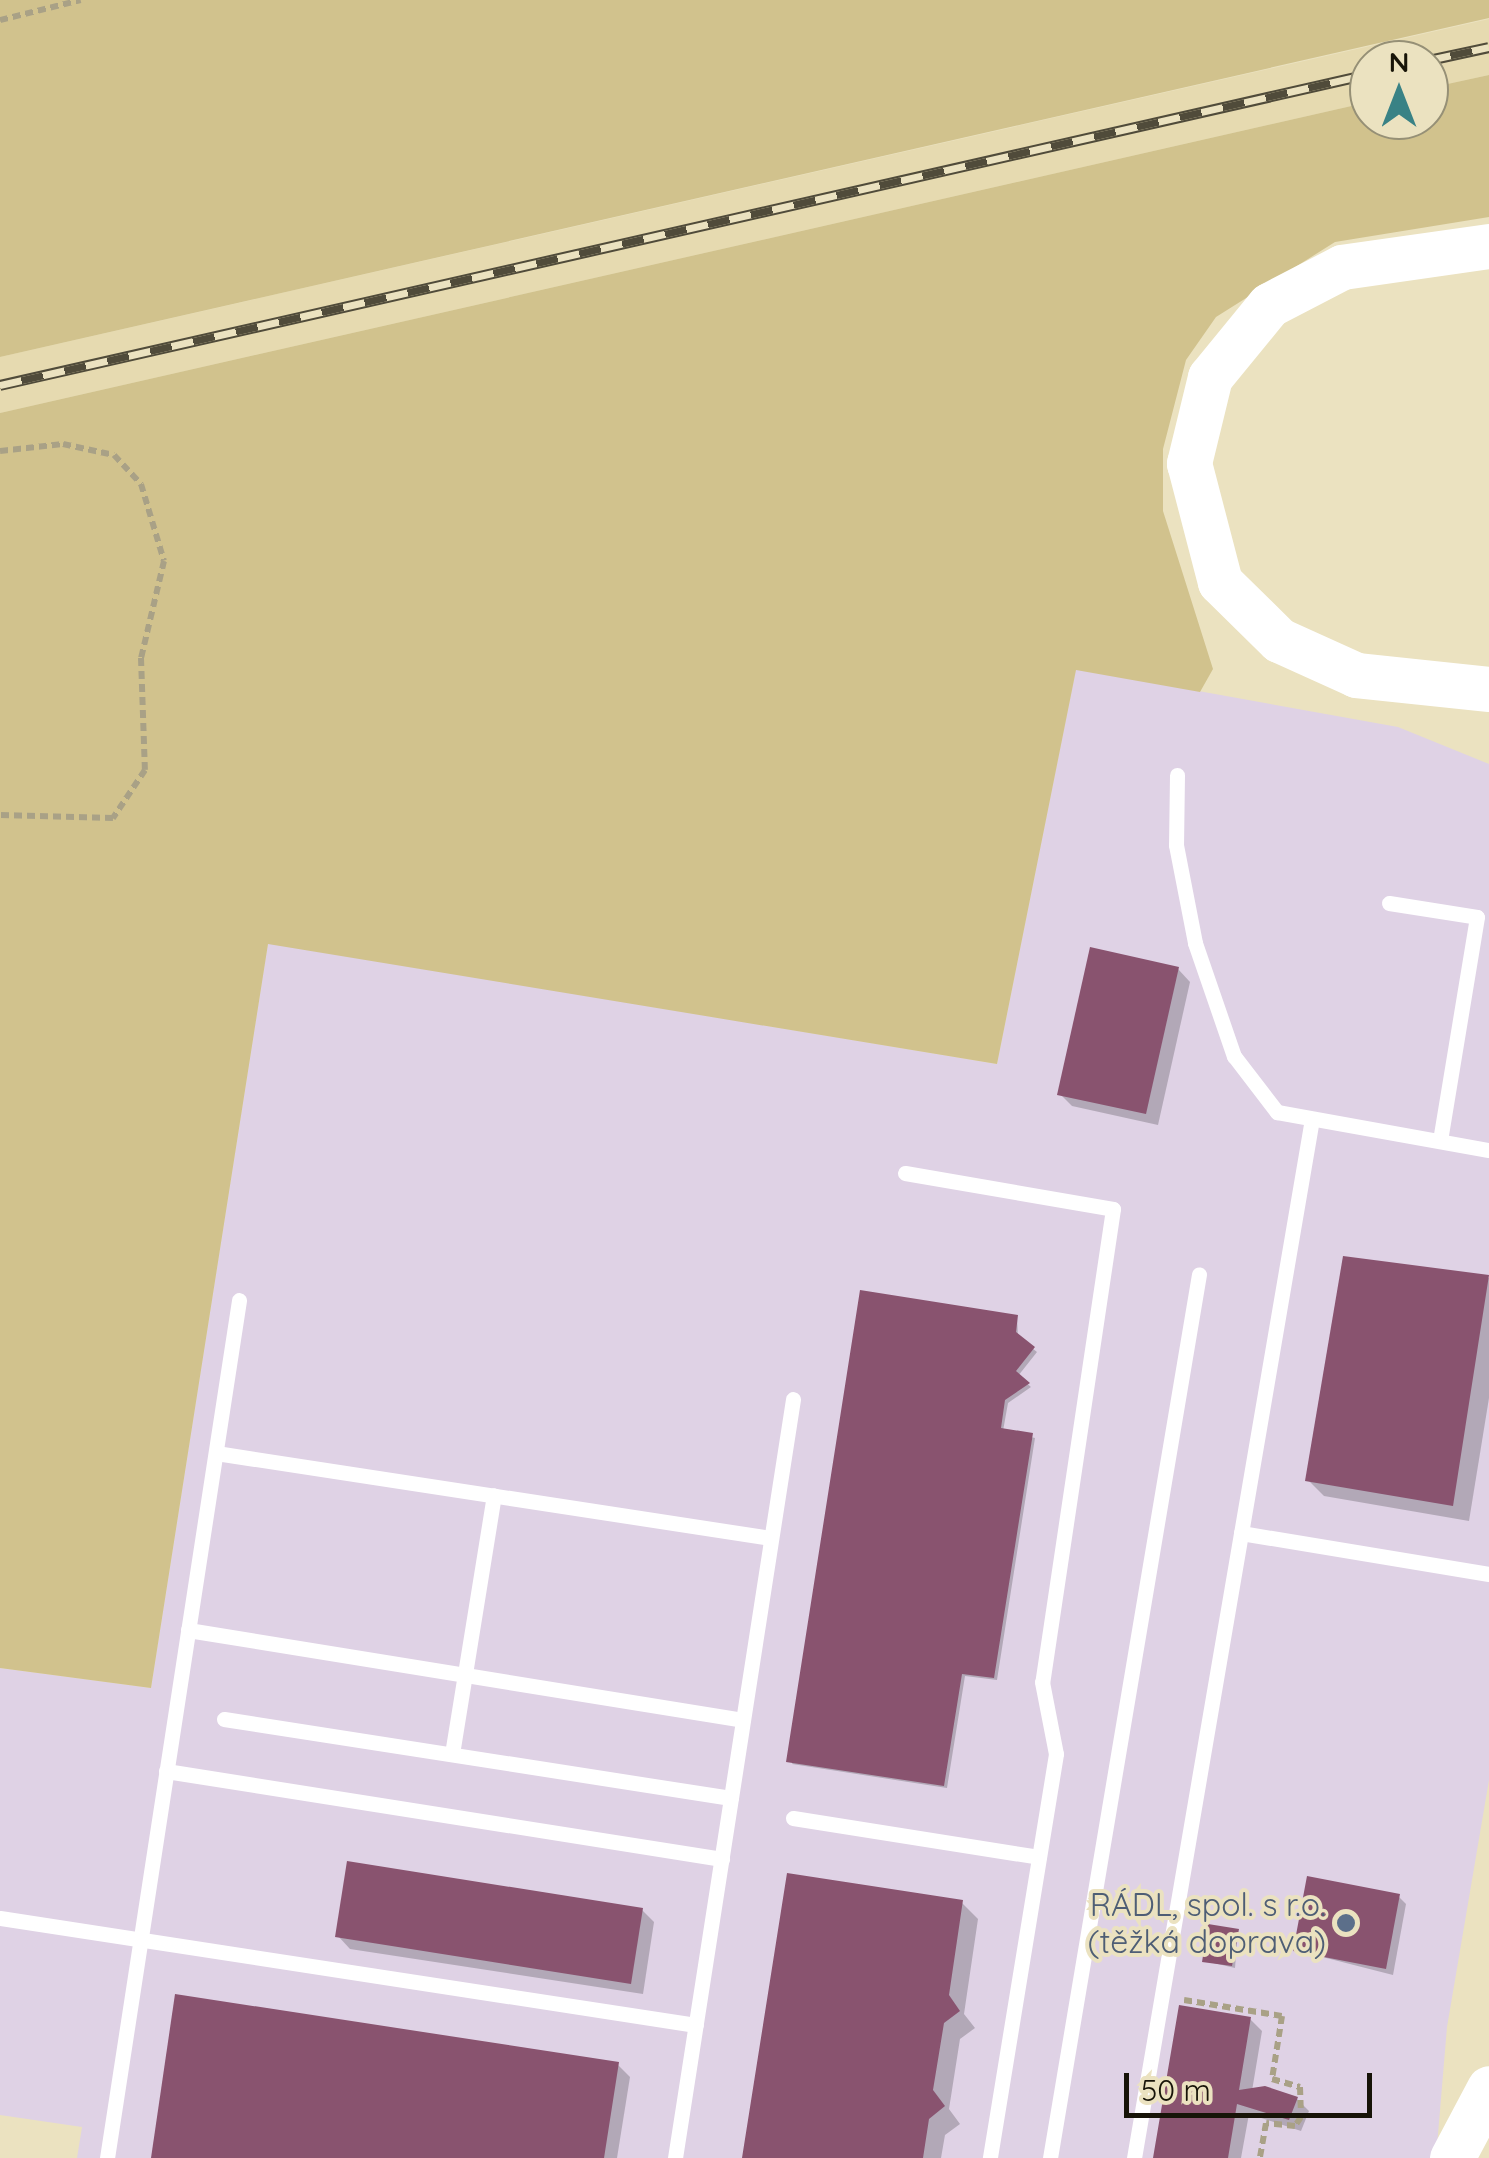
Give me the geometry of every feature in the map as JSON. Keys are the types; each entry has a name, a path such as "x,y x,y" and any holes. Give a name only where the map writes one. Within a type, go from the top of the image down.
{"main road":[{"path":"1489,246 1342,267 1269,305 1210,377 1190,463 1220,582 1279,640 1356,674 1489,689"},
{"path":"1452,2158 1489,2088"},
{"path":"1478,2158 1489,2132"}],"lane":[{"path":"1177,776 1176,845 1195,944 1234,1056 1277,1112 1489,1150"},
{"path":"1389,903 1476,917 1440,1141"},
{"path":"1134,2158 1158,1995 1312,1118"},
{"path":"905,1173 1114,1209 1042,1682 1056,1754 990,2158"},
{"path":"1050,2158 1199,1274"},
{"path":"107,2158 239,1300"},
{"path":"676,2158 793,1399"},
{"path":"216,1453 771,1538"},
{"path":"452,1754 494,1496"},
{"path":"1241,1534 1489,1574"},
{"path":"188,1630 743,1720"},
{"path":"224,1718 731,1798"},
{"path":"166,1771 722,1859"},
{"path":"793,1818 1039,1857"},
{"path":"0,1918 696,2026"}],"path":[{"path":"0,20 81,0"},
{"path":"0,451 63,444 114,455 141,484 164,561 142,658 146,770 113,818 0,815"},
{"path":"1158,1995 1282,2016 1272,2079 1300,2087 1301,2117 1295,2126 1266,2123 1260,2158"}],"shaded area":[{"path":"0,0 1489,0 1489,18 1392,40 1349,40 1349,50 0,357"},
{"path":"1489,19 1489,75 1449,84 1449,40 1396,40"},
{"path":"1349,51 1349,107 0,413 0,357"},
{"path":"1489,75 1489,217 1335,242 1216,317 1186,360 1163,449 1163,511 1213,669 1200,692 1076,670 997,1064 268,944 151,1688 0,1668 0,413 1349,107 1349,140 1449,140 1449,84"},
{"path":"1076,669 1398,727 1489,764 1489,1780 1447,2027 1436,2158 77,2158 82,2127 0,2115 0,1668 151,1688 268,943 997,1064"}],"building":[{"path":"1090,947 1179,967 1146,1114 1057,1095"},
{"path":"1343,1256 1489,1275 1453,1506 1305,1481"},
{"path":"860,1290 1018,1315 1016,1332 1035,1347 1016,1371 1030,1383 1005,1400 1001,1428 1033,1433 994,1678 962,1674 944,1786 786,1762"},
{"path":"347,1861 643,1908 631,1984 335,1937"},
{"path":"787,1873 963,1900 949,1995 960,2011 944,2023 933,2090 945,2106 929,2119 923,2158 742,2158"},
{"name":"RÁDL, spol. s r.o. (těžká doprava)","path":"1307,1876 1400,1894 1386,1969 1293,1951"},
{"path":"1208,1924 1239,1929 1232,1966 1202,1962"},
{"path":"175,1994 619,2062 604,2158 151,2158"},
{"path":"1179,2005 1251,2017 1239,2090 1265,2086 1298,2097 1289,2120 1237,2104 1228,2158 1153,2158"}],"railway":[{"path":"1449,56 1489,47"},
{"path":"0,385 1349,79"}],"place":[{"name":"RÁDL, spol. s r.o. (těžká doprava)","path":"1346,1923"}]}
